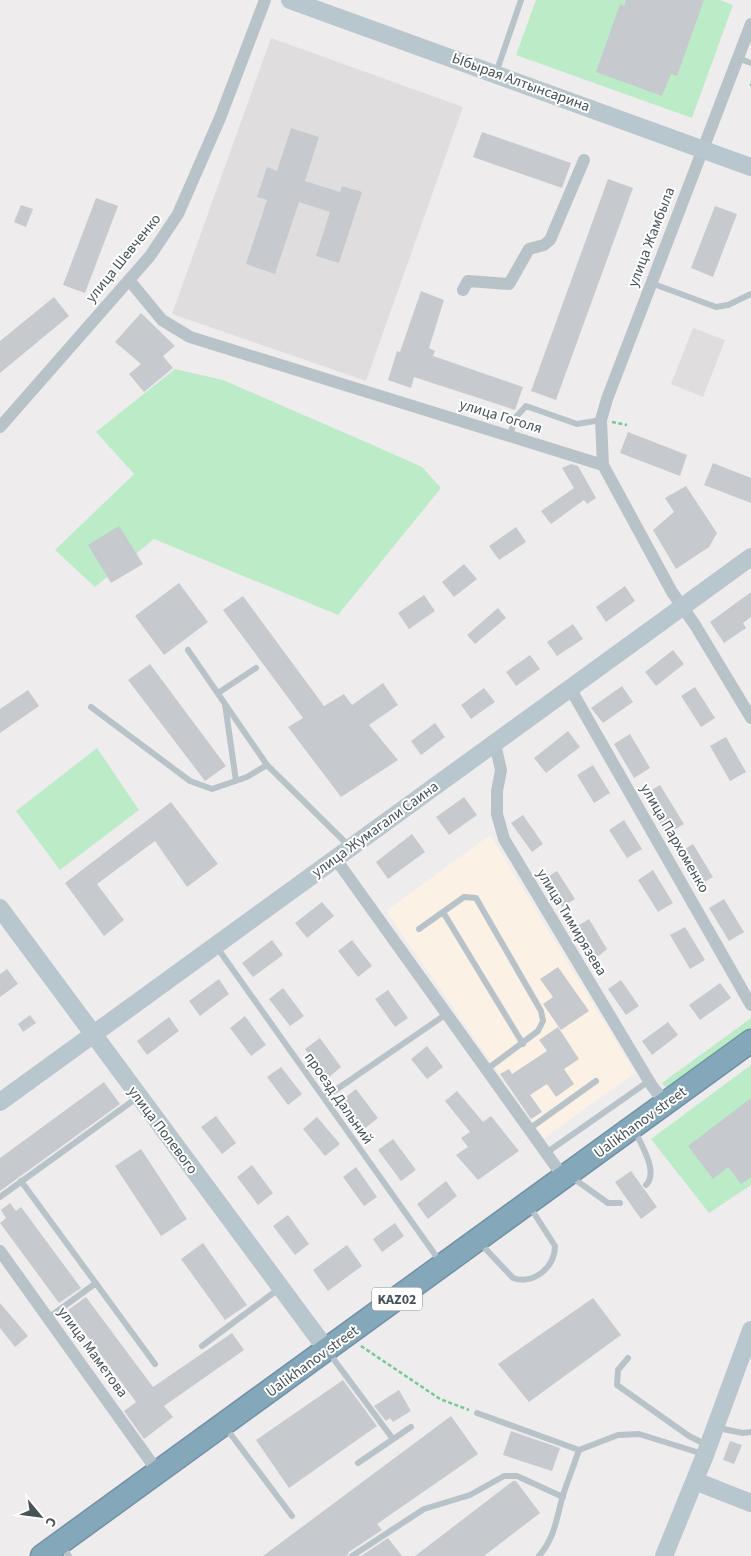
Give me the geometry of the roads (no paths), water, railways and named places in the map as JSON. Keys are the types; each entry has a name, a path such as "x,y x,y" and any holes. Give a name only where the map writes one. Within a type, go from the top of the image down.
{"highway":[{"name":"Ualikhanov street","path":"57,1552 158,1472 751,1041"}],"street":[{"name":"улица Шевченко","path":"0,427 150,256 178,214 220,118 266,0"},
{"name":"Ыбырая Алтынсарина","path":"290,0 704,148 751,167"},
{"name":"улица Жамбыла","path":"603,465 601,420 607,399 751,24"},
{"path":"463,290 468,280 509,284 530,249 544,245 550,240 584,160"},
{"name":"улица Гоголя","path":"129,280 162,320 182,334 603,465"},
{"path":"603,465 672,592 751,718"},
{"name":"улица Жумагали Саина","path":"0,1102 751,557"},
{"name":"улица Пархоменко","path":"570,688 751,1005"},
{"name":"улица Тимирязева","path":"495,744 501,770 497,791 497,814 504,839 649,1081 666,1104"},
{"path":"335,858 485,1071 566,1177"},
{"name":"улица Полевого","path":"0,908 327,1350"},
{"name":"улица Маметова","path":"0,1251 158,1472"},
{"path":"664,1556 707,1450 751,1330"},
{"path":"695,1480 751,1503"}],"lane":[{"path":"496,73 521,0"},
{"path":"738,58 751,63"},
{"path":"651,282 716,307 728,306 751,294"},
{"path":"510,436 515,418 526,406 577,424 601,420"},
{"path":"188,650 267,765 350,847"},
{"path":"218,693 256,668"},
{"path":"225,702 236,782"},
{"path":"91,707 190,781 212,789 236,782 267,765"},
{"path":"419,929 464,897 472,896 479,900 541,1011 542,1026 523,1044 485,1071"},
{"path":"443,912 523,1044"},
{"name":"проезд Дальний","path":"216,946 442,1265"},
{"path":"324,1098 445,1015"},
{"path":"528,1129 596,1081"},
{"path":"546,1153 649,1081"},
{"path":"0,1197 138,1097"},
{"path":"634,1127 651,1170 651,1178 646,1185"},
{"path":"566,1177 608,1203 614,1205 620,1203"},
{"path":"21,1181 155,1364"},
{"path":"477,1240 507,1274 521,1280 532,1279 550,1265 555,1246 527,1204"},
{"path":"48,1318 96,1283"},
{"path":"202,1346 281,1287"},
{"path":"327,1350 393,1439"},
{"path":"628,1358 618,1370 617,1385 707,1450"},
{"path":"477,1413 579,1450 618,1435 639,1434 707,1450"},
{"path":"224,1425 292,1516"},
{"path":"358,1463 411,1427"},
{"path":"715,1427 743,1433 751,1432"},
{"path":"540,1556 549,1542 557,1523 563,1496 579,1450"},
{"path":"352,1556 424,1508 470,1495 504,1476 517,1476 563,1496"}]}
